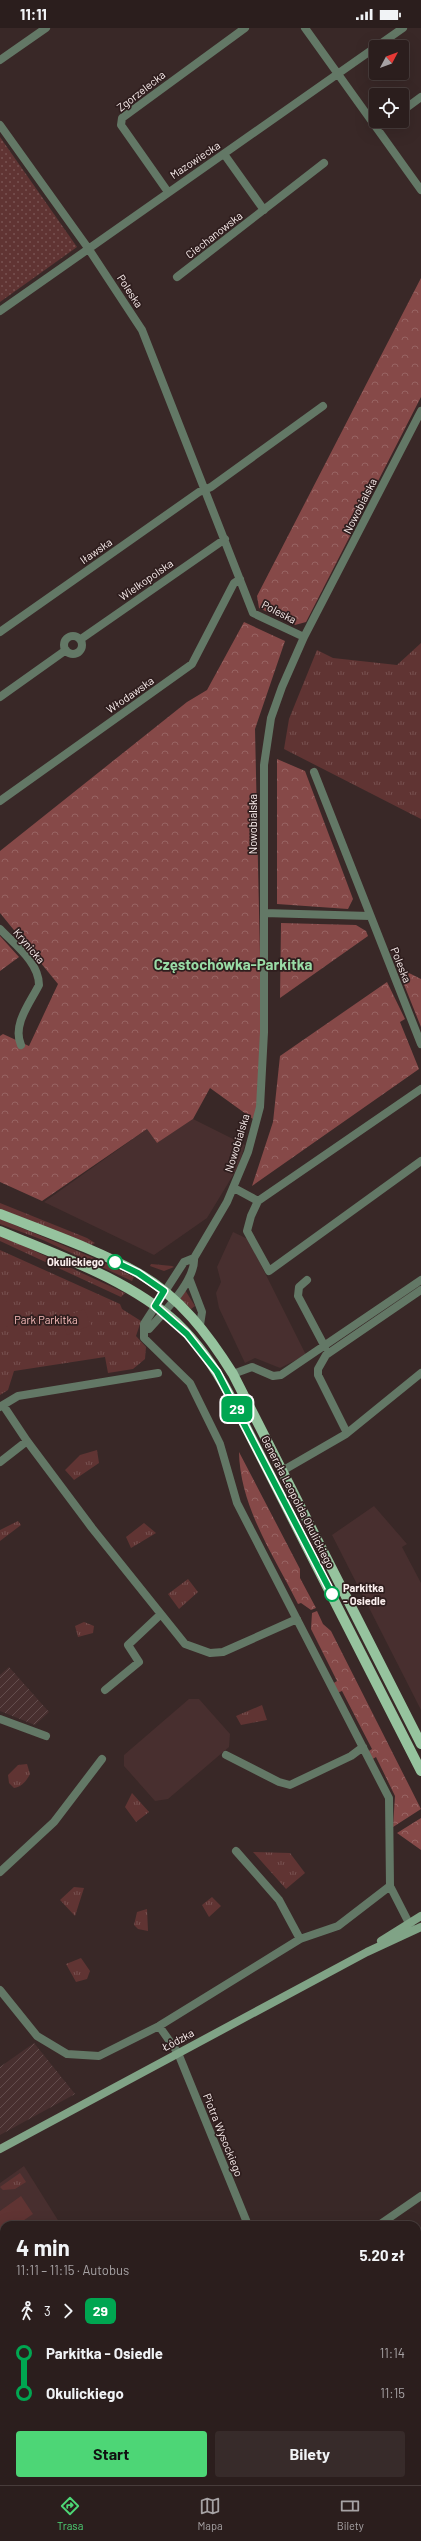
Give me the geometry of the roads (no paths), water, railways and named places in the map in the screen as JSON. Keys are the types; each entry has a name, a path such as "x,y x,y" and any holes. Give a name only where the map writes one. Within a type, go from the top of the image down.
{"main road":[{"name":"Generała Leopolda Okulickiego","path":"0,1214 128,1267 164,1291 200,1325 233,1374 421,1744"},
{"name":"Generała Leopolda Okulickiego","path":"0,1230 124,1287 159,1309 182,1329 209,1359 229,1394 421,1771"}],"street":[{"path":"0,60 46,28"},
{"name":"Zgorzelecka","path":"168,192 121,125 122,118 245,28"},
{"path":"305,28 369,117"},
{"name":"Mazowiecka","path":"0,311 403,28"},
{"path":"409,106 421,97"},
{"name":"Poleska","path":"0,125 88,248 142,330 206,489 253,613 304,636"},
{"path":"377,128 421,190"},
{"path":"224,154 264,210"},
{"name":"Ciechanowska","path":"178,277 324,163"},
{"path":"206,489 323,406"},
{"name":"Nowobialska","path":"159,1309 174,1300 195,1267 194,1258 234,1188 248,1152 260,1107 264,1054 266,748 273,712 304,636 421,411"},
{"name":"Iławska","path":"0,632 206,489"},
{"name":"Wielkopolska","path":"81,639 225,539"},
{"name":"Włodawska","path":"0,801 192,664 234,582 240,579"},
{"name":"Wielkopolska","path":"73,636 81,639 82,648 78,653 71,654 66,650 65,642 68,638 73,636"},
{"name":"Wielkopolska","path":"0,697 66,650"},
{"name":"Poleska","path":"314,772 421,1044"},
{"path":"264,913 370,916"},
{"name":"Krynicka","path":"0,929 35,968 39,980 18,1026 17,1037 21,1045"},
{"path":"421,1089 258,1201 246,1231 269,1271 421,1162"},
{"path":"234,1188 258,1201"},
{"name":"Nowobialska","path":"159,1309 164,1291 184,1262 194,1258"},
{"path":"189,1278 202,1312 200,1325"},
{"path":"307,1280 299,1287 298,1296 325,1346"},
{"path":"233,1374 252,1367 274,1376 281,1375 421,1280"},
{"path":"348,1433 318,1375 318,1369 326,1355 421,1290"},
{"path":"159,1309 149,1329 145,1329 144,1338 190,1383 220,1444 237,1503 389,1798 390,1886 413,1932"},
{"path":"158,1373 18,1396 2,1406 27,1441 185,1644 210,1653 224,1652 297,1619"},
{"path":"282,1471 348,1433 421,1373"},
{"path":"0,1462 27,1441"},
{"path":"105,1690 139,1662 128,1645 161,1614"},
{"path":"0,1719 46,1736"},
{"path":"226,1755 279,1782 290,1785 350,1756 363,1747"},
{"path":"0,1872 54,1822 102,1759"},
{"path":"236,1851 279,1900 300,1939"},
{"path":"0,1990 37,2036 67,2054 99,2056 159,2026 300,1939 338,1926 390,1886"},
{"name":"Łódzka","path":"367,1952 408,1922 421,1916"},
{"name":"Łódzka","path":"0,2148 367,1952 421,1928"},
{"name":"Piotra Wysockiego","path":"159,2026 178,2053 246,2221"},
{"path":"385,2221 421,2196"}],"place":[{"name":"Okulickiego","path":"115,1262"},
{"name":"Parkitka - Osiedle","path":"332,1594"}],"district":[{"name":"Częstochówka-Parkitka","path":"233,965"}],"park label":[{"name":"Park Parkitka","path":"46,1320"}]}
